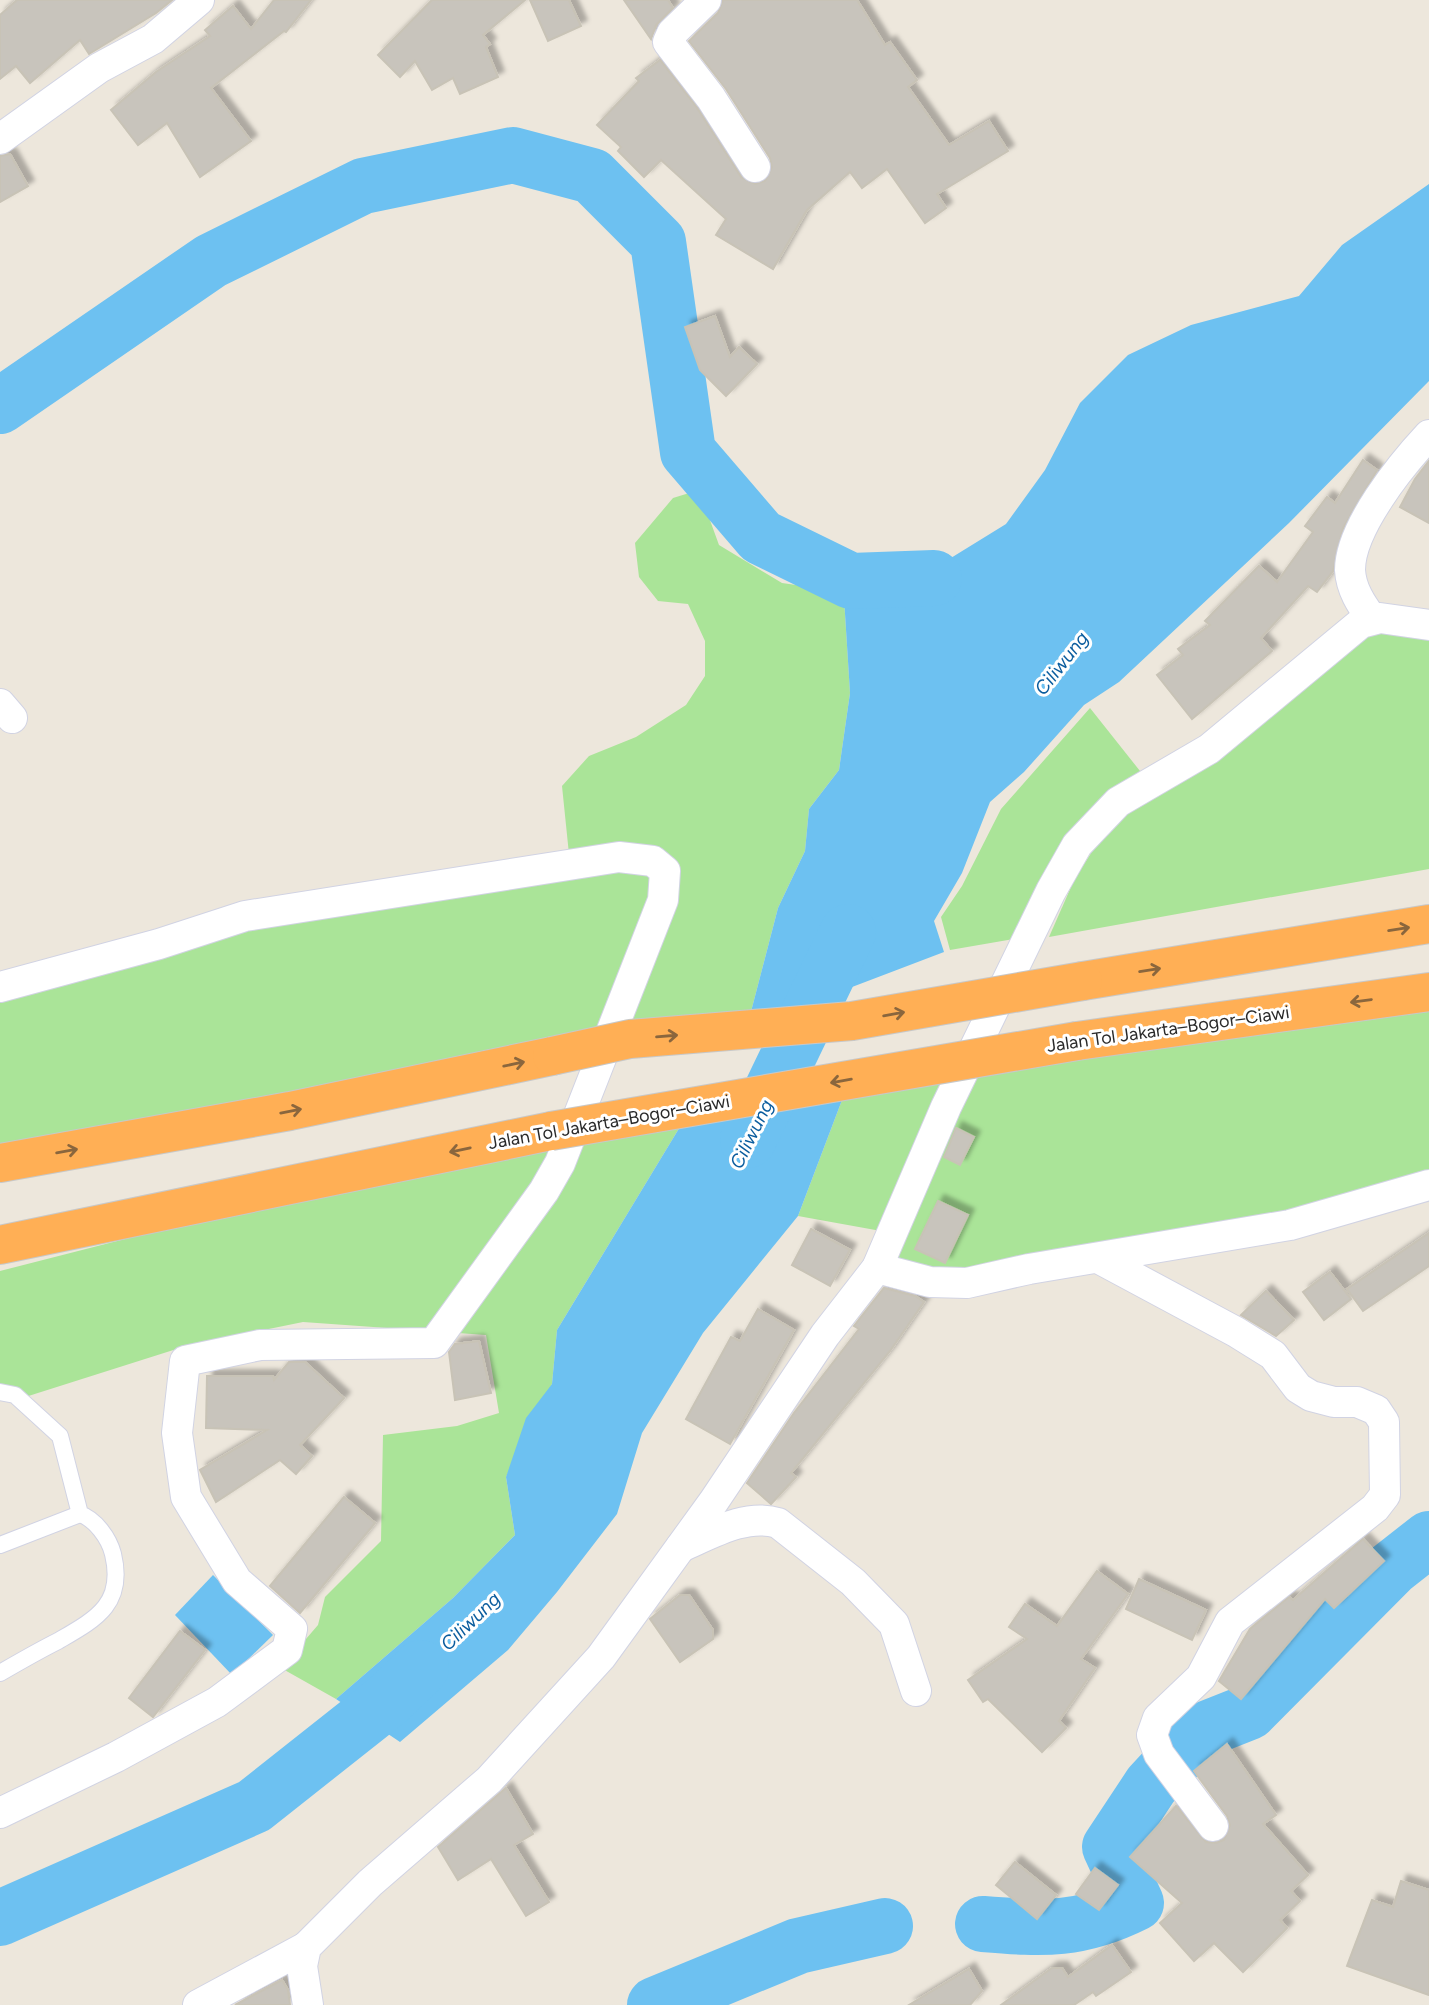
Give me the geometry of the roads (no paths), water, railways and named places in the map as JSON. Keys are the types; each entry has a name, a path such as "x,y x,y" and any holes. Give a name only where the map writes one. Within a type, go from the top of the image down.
{"highway":[{"path":"0,1163 290,1111 631,1039 852,1021 1429,924"},
{"name":"Jalan Tol Jakarta–Bogor–Ciawi","path":"0,1245 551,1131 1077,1041 1429,992"},
{"path":"0,1271 210,1216 245,1203 265,1190"}],"street":[{"path":"0,139 99,68 153,38 199,0"},
{"path":"706,0 672,33 668,42 710,98 755,167"},
{"path":"1372,619 1353,587 1351,556 1385,487 1429,435"},
{"path":"198,2005 306,1947 370,1884 489,1780 601,1657 681,1547 825,1335 877,1268 946,1107 1051,891 1077,845 1118,802 1209,748 1361,623 1372,619 1429,625"},
{"path":"0,987 159,944 245,916 619,857 653,861 665,871 663,900 559,1163 546,1188 434,1343 260,1345 185,1361 177,1433 186,1497 237,1581 292,1629 287,1650 217,1702 116,1757 0,1813"},
{"path":"877,1268 930,1282 967,1283 1290,1225 1429,1185"},
{"path":"1098,1258 1236,1332 1273,1356 1298,1388 1311,1396 1334,1402 1357,1402 1376,1410 1384,1422 1385,1495 1367,1514 1230,1622 1201,1677 1158,1718 1152,1735 1159,1755 1213,1826"},
{"path":"681,1547 734,1525 764,1518 778,1523 853,1583 894,1624 916,1691"},
{"path":"306,1947 302,1966 308,2005"}],"lane":[{"path":"0,1392 15,1395 61,1436 79,1514"},
{"path":"0,1545 79,1514 90,1517 111,1547 116,1567 115,1585 98,1618 0,1672"}],"water":[{"path":"1429,184 1429,381 1289,523 1119,682 1084,705 1024,772 990,802 962,873 934,921 944,952 747,1027 778,908 805,851 809,809 839,770 850,693 844,598 863,574 946,561 1006,524 1045,470 1080,403 1128,355 1191,325 1299,296 1342,245"},
{"path":"850,1079 798,1216 703,1333 642,1433 617,1514 557,1592 508,1650 400,1742 336,1699 453,1598 515,1535 506,1477 526,1418 552,1384 557,1330 692,1107"},
{"path":"213,1575 273,1635 232,1675 175,1615"}],"waterway":[{"path":"0,406 211,261 363,186 513,155 592,176 658,242 688,452 761,537 851,581 934,578"},
{"name":"Ciliwung","path":"748,1140 848,932"},
{"path":"983,1924 1062,1926 1097,1919 1136,1903 1110,1847 1151,1785 1201,1731 1249,1712 1392,1568 1429,1539"},
{"name":"Ciliwung","path":"0,1918 254,1806 388,1700 421,1668"},
{"path":"655,2005 798,1946 885,1926"}]}
